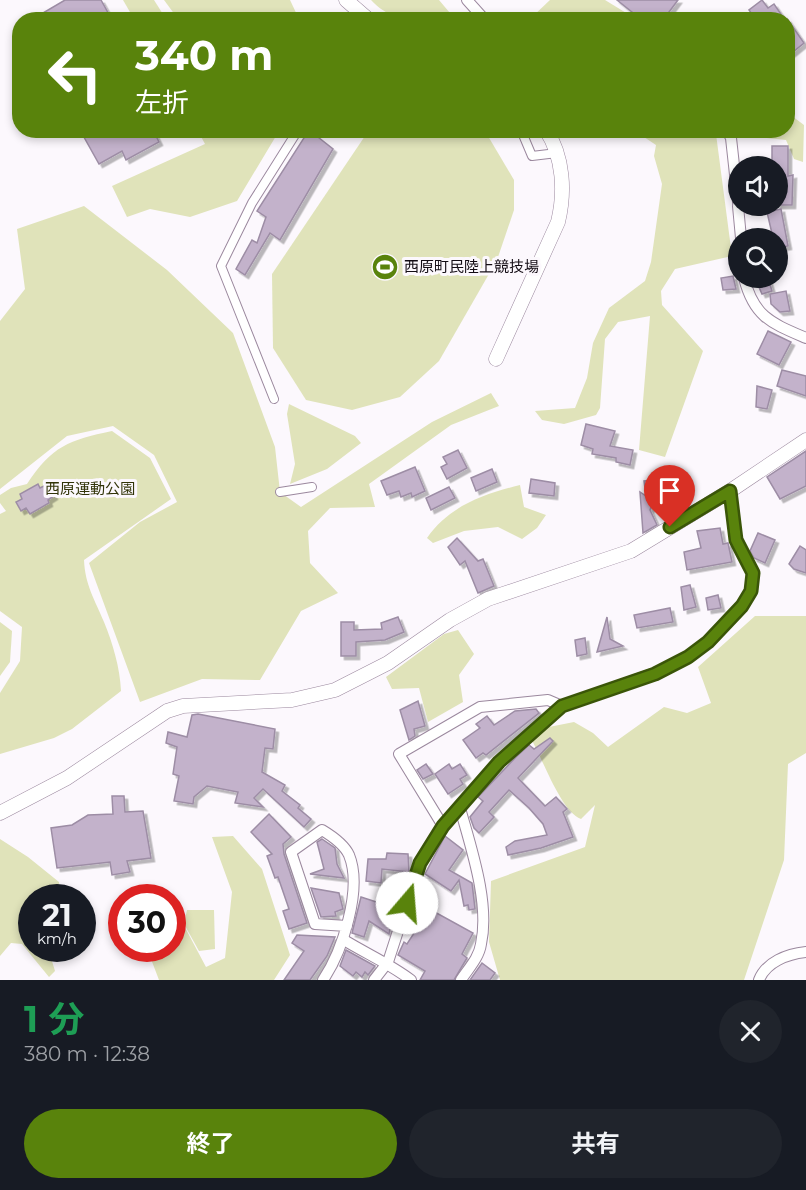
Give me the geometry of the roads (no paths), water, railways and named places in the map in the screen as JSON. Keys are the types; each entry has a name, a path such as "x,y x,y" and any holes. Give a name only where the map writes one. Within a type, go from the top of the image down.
{"street":[{"path":"346,0 360,12"},
{"path":"467,0 478,12"},
{"path":"274,399 221,266 252,204 293,138"},
{"path":"524,138 532,156 557,153"},
{"path":"496,359 558,222 563,191 557,153 550,138"},
{"path":"731,138 733,156"},
{"path":"746,288 763,317 806,338"},
{"path":"0,813 67,778 167,711 183,706 292,700 335,690 388,663 450,620 488,599 631,551 730,491 806,440"},
{"path":"280,492 312,487"},
{"path":"374,980 388,962 420,863 443,826 499,762 562,706 655,674 688,657 708,642 742,606 751,591 753,573 736,540 730,491"},
{"path":"443,826 399,754 480,706 548,700 562,706"},
{"path":"460,808 476,867 482,903 481,944 474,961 461,980"},
{"path":"323,980 344,940 347,926 353,882 349,855 337,840 322,830 291,852 296,873 315,924 347,926"},
{"path":"344,940 374,958 388,962 411,980"},
{"path":"759,980 763,970 778,960 792,953 806,951"}],"place":[{"name":"西原町民陸上競技場","path":"385,267"}],"park label":[{"name":"西原運動公園","path":"90,489"}]}
